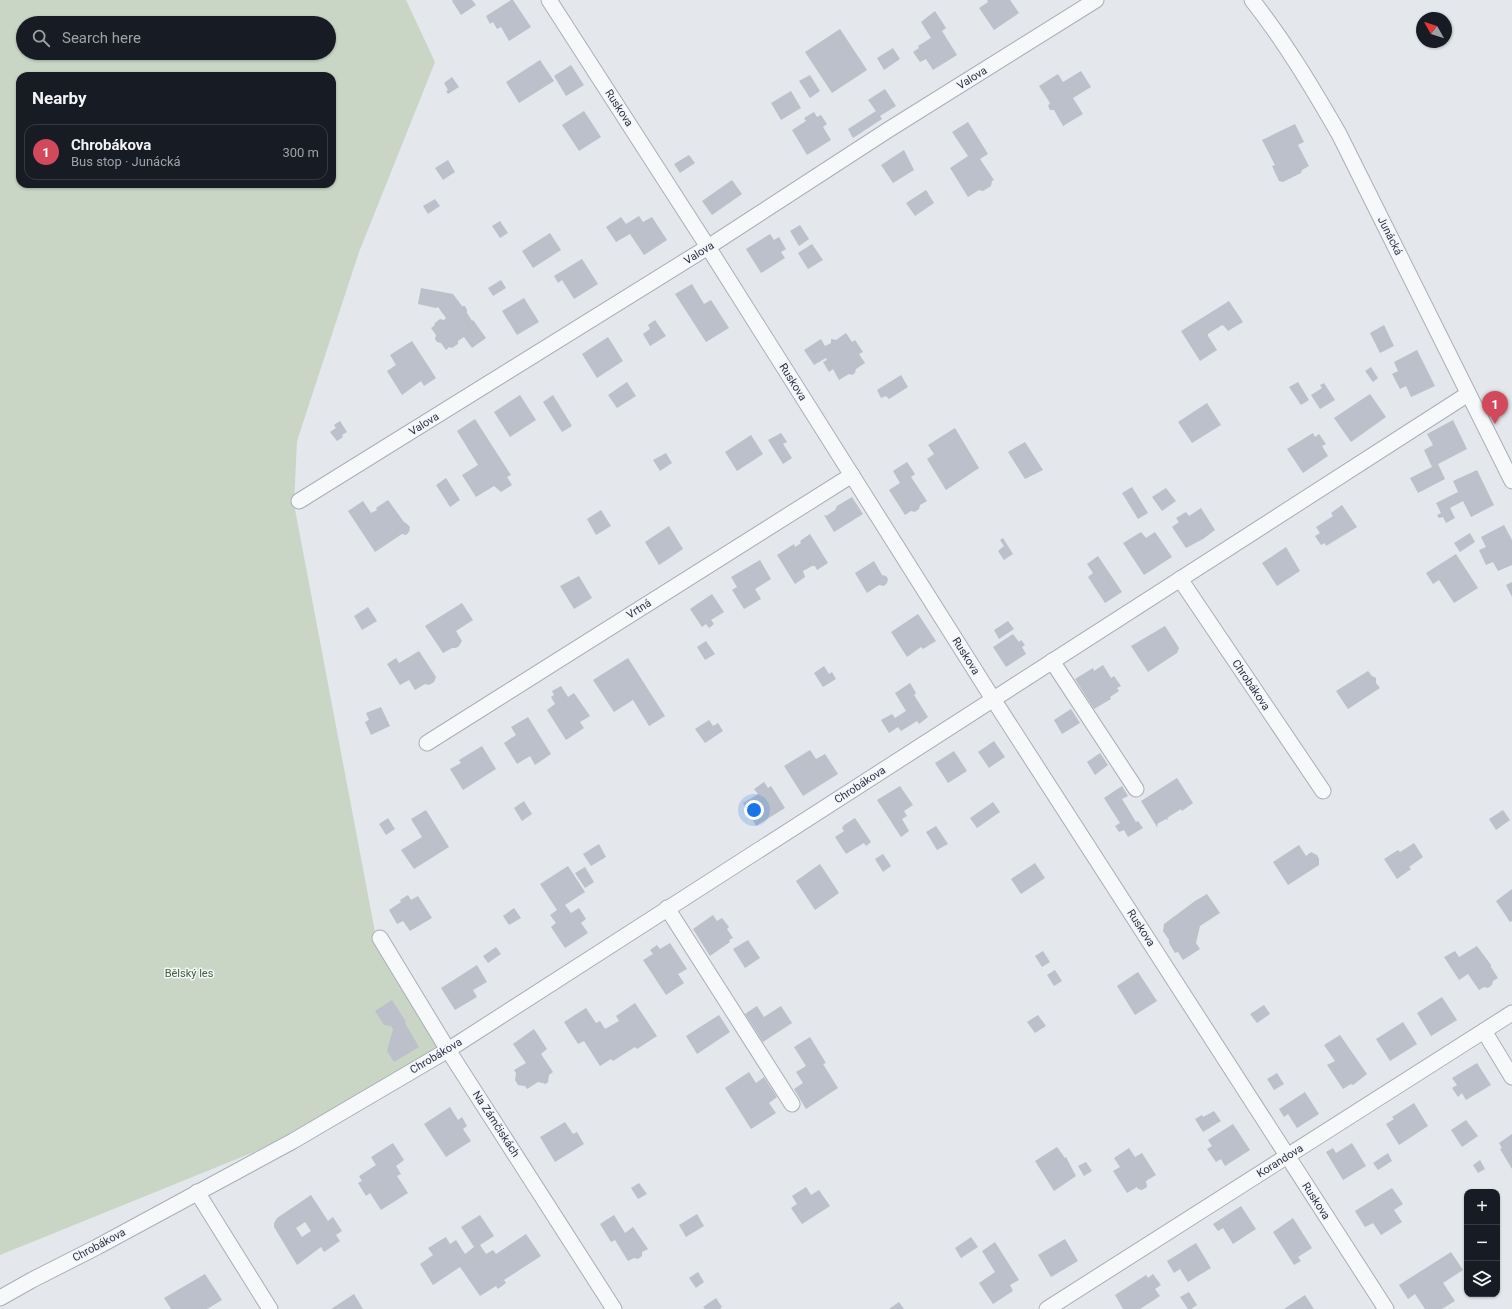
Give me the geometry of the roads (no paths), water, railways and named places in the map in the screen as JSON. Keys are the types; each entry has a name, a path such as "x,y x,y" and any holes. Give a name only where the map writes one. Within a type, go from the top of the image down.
{"street":[{"name":"Ruskova","path":"549,0 708,247 993,699 1386,1309"},
{"name":"Valova","path":"299,501 708,247 888,130 1096,0"},
{"name":"Junácká","path":"1252,0 1274,27 1305,75 1335,127 1512,481"},
{"name":"Chrobákova","path":"0,1298 329,1121 448,1050 1468,394"},
{"name":"Vrtná","path":"426,743 852,475"},
{"name":"Chrobákova","path":"1180,579 1322,791"},
{"path":"1052,661 1136,789"},
{"path":"667,908 792,1104"},
{"name":"Na Zámčiskách","path":"380,938 448,1050 614,1309"},
{"name":"Korandova","path":"1048,1309 1512,1013"},
{"path":"1484,1031 1512,1077"},
{"path":"197,1192 270,1309"}],"place":[{"name":"Chrobákova","path":"1495,424"}],"park label":[{"name":"Bělský les","path":"189,973"}]}
